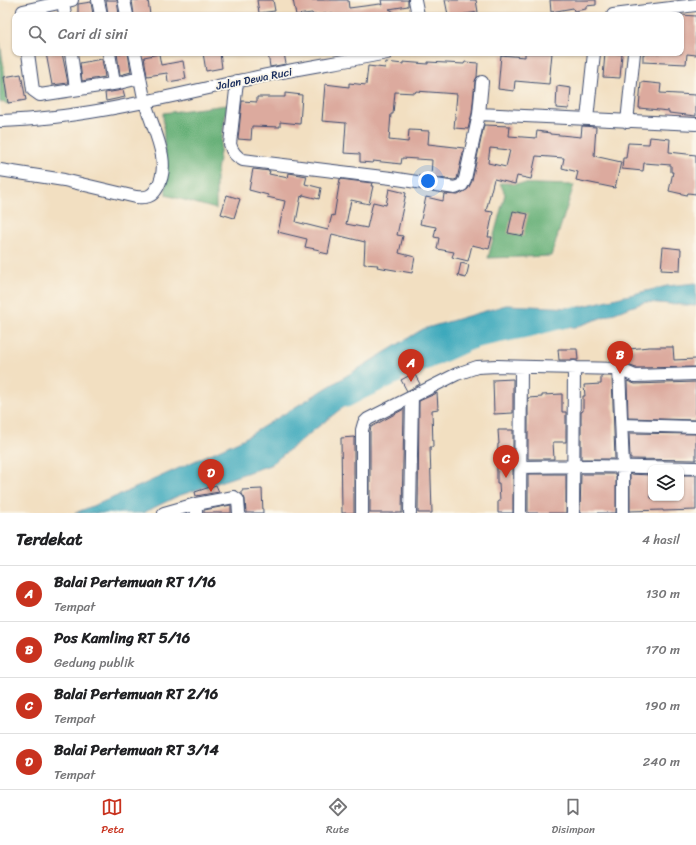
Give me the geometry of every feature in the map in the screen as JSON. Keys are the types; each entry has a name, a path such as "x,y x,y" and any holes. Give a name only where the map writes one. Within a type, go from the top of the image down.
{"street":[{"path":"98,0 100,12"},
{"path":"124,0 127,12"},
{"path":"415,0 417,12"},
{"path":"22,9 66,1 65,12"},
{"path":"650,12 696,5"},
{"path":"28,56 33,90 40,94 140,78"},
{"path":"71,56 76,89"},
{"path":"109,56 114,83"},
{"path":"0,170 64,180 136,197 147,197 154,193 162,174 163,166 160,150 146,103 136,56"},
{"name":"Jalan Dewa Ruci","path":"0,121 30,120 146,103 237,81 371,56"},
{"path":"587,119 594,56"},
{"path":"627,122 634,56"},
{"path":"237,81 230,144 233,153 243,160 391,178 455,188 462,185 465,179 479,114 482,82"},
{"path":"479,114 696,124"},
{"path":"362,513 362,426 368,419 457,374 477,367 574,367 619,369 635,376 696,374"},
{"path":"520,513 521,367"},
{"path":"573,513 572,466 574,367"},
{"path":"619,369 622,425 623,513"},
{"path":"410,513 412,397"},
{"path":"622,425 696,427"},
{"path":"521,467 623,466 696,468"},
{"path":"164,513 196,508 234,496 238,500 239,513"}],"green space":[{"path":"0,42 9,104 0,102"},
{"path":"227,105 216,178 216,209 166,195 163,113"},
{"path":"500,183 574,185 551,256 488,258 505,194"}],"water":[{"path":"696,283 696,306 645,302 573,328 534,320 443,347 376,381 270,465 178,496 143,513 75,513 122,494 243,439 423,329 506,305 575,308 667,286"}],"building":[{"path":"106,0 117,0 119,12 108,12"},
{"path":"132,0 148,0 150,12 134,12"},
{"path":"257,0 273,0 275,11 259,12"},
{"path":"293,0 348,0 349,8 382,5 381,0 408,0 408,6 389,9 394,12 295,12"},
{"path":"445,0 476,0 478,12 447,12"},
{"path":"550,0 596,0 596,5 586,6 586,9 574,11 573,8 551,12"},
{"path":"91,2 93,12 78,12 78,4"},
{"path":"684,15 696,16 696,55 687,54 686,64 643,62 643,56 684,56"},
{"path":"47,56 63,56 68,83 52,85"},
{"path":"117,56 128,56 131,72 120,75"},
{"path":"159,56 161,65 183,61 186,79 168,82 167,73 147,76 144,57"},
{"path":"204,56 220,56 222,68 206,71"},
{"path":"268,56 285,56 286,64 270,67"},
{"path":"501,56 552,56 549,84 515,81 514,91 498,89"},
{"path":"605,56 622,56 620,78 603,77"},
{"path":"102,59 105,77 82,81 80,63"},
{"path":"386,62 403,64 403,62 428,64 428,62 464,64 465,62 478,63 472,113 468,129 454,128 457,94 416,91 415,93 395,92 393,114 391,114 389,140 408,142 409,130 429,131 428,144 464,148 457,179 454,180 431,177 432,160 402,158 401,164 373,161 373,163 360,162 360,154 344,153 346,123 322,121 325,84 349,87 349,83 366,85 368,66 385,68"},
{"path":"21,74 26,100 8,103 4,77"},
{"path":"641,82 661,84 660,93 696,95 696,116 639,108"},
{"path":"557,86 571,88 569,109 556,108"},
{"path":"123,90 125,97 106,101 105,93"},
{"path":"285,93 302,95 300,124 280,122 280,127 252,126 251,140 238,139 242,101 257,102 257,97 285,97"},
{"path":"484,125 510,126 509,136 536,138 537,131 550,134 581,137 582,126 596,127 594,156 621,162 615,188 576,180 578,172 562,168 564,158 536,156 531,179 517,176 515,184 494,179 486,211 493,212 488,237 492,237 489,249 472,245 468,261 452,257 454,252 437,249 439,238 434,237 436,227 420,224 426,197 443,201 444,194 458,195 468,189 472,181","holes":["490,148 510,150 506,167 488,163"]},
{"path":"650,137 670,139 669,152 696,155 696,194 688,193 687,195 669,191 673,172 671,172 671,165 644,163 643,171 622,169 623,158 626,158 628,143 649,144"},
{"path":"253,169 270,171 269,174 288,178 289,173 307,176 305,184 321,188 319,199 303,195 302,197 301,196 296,222 328,230 332,215 334,216 340,179 372,183 371,186 373,186 369,204 351,200 346,224 367,228 373,202 386,205 389,189 406,193 397,235 403,236 399,253 415,257 412,273 377,267 378,265 364,264 365,242 332,234 328,254 319,252 320,250 305,247 307,239 278,232 285,201 267,197 268,195 249,190"},
{"path":"227,195 240,199 234,218 221,214"},
{"path":"513,211 528,214 523,236 508,233"},
{"path":"663,247 681,249 680,271 661,270"},
{"path":"461,263 469,265 466,278 458,276"},
{"path":"649,347 673,347 674,360 696,359 696,367 636,368 620,362 619,350"},
{"path":"558,349 577,349 578,360 559,360"},
{"path":"414,373 420,384 407,391 401,380"},
{"path":"601,376 612,376 615,459 581,459 581,412 583,411 583,396 585,396 584,385 601,384"},
{"path":"513,379 513,413 494,414 493,380"},
{"path":"627,381 635,384 696,382 696,420 628,418"},
{"path":"437,393 438,409 432,410 433,447 430,447 432,513 418,513 419,401"},
{"path":"562,394 562,412 566,412 566,442 553,442 554,459 528,459 528,398 542,397 542,395"},
{"path":"404,409 402,513 370,513 371,427"},
{"path":"498,430 513,430 513,513 498,513 498,501 500,501 499,483 497,483 499,444"},
{"path":"629,433 696,434 696,460 630,459"},
{"path":"354,437 354,513 342,513 341,438"},
{"path":"528,474 566,474 566,513 528,513"},
{"path":"581,474 616,474 616,513 580,513"},
{"path":"630,474 648,475 648,501 684,501 684,475 696,475 696,510 630,511"},
{"path":"216,485 219,492 196,496 195,492"},
{"path":"262,489 263,513 246,513 245,499 242,494 242,490"},
{"path":"231,505 231,513 204,513 204,510"}],"waterway":[{"path":"346,398 473,339 527,328 574,316"}],"place":[{"name":"Pos Kamling RT 5/16","path":"620,374"},
{"name":"Balai Pertemuan RT 1/16","path":"411,382"},
{"name":"Balai Pertemuan RT 2/16","path":"506,478"},
{"name":"Balai Pertemuan RT 3/14","path":"211,492"}]}
